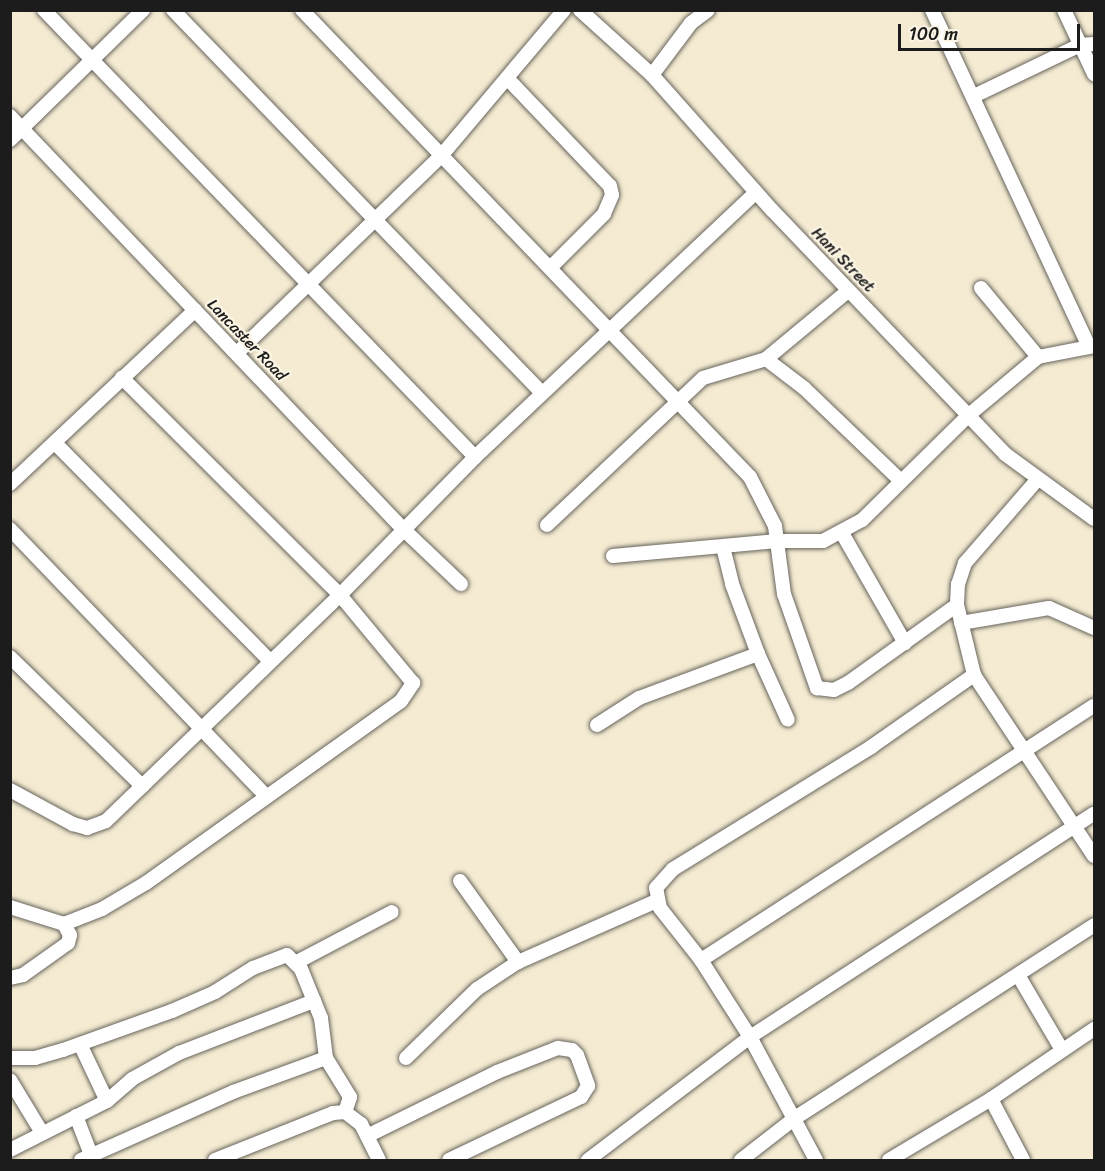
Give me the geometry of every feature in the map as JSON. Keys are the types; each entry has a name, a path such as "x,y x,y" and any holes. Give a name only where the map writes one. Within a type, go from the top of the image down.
{"street":[{"path":"44,10 310,283 475,457"},
{"path":"10,140 143,10"},
{"path":"173,10 542,393"},
{"path":"302,10 750,477 770,514 777,541 784,594 817,688 834,690 905,643 957,604"},
{"path":"238,352 377,221 441,156 564,10"},
{"name":"Hani Street","path":"580,10 652,75 848,291 970,414 1005,454 1037,480 1095,519"},
{"path":"652,75 691,23 708,10"},
{"path":"613,556 777,541 812,543 842,533 879,505 970,414 1038,357 1092,346 932,10"},
{"path":"1064,10 1088,44 1095,74"},
{"path":"974,96 1088,44"},
{"path":"507,78 610,186 612,195 604,214 551,267"},
{"name":"Lancaster Road","path":"10,116 238,352 403,529 461,584"},
{"path":"10,790 37,807 87,828 106,821 340,595 475,457 756,192"},
{"path":"981,288 1038,357"},
{"path":"547,525 676,401 711,373 765,359 848,291"},
{"path":"10,484 195,310"},
{"path":"765,359 804,388 901,481"},
{"path":"11,908 64,924 87,916 146,883 401,701 411,690 410,675 340,595 122,378"},
{"path":"55,443 270,661"},
{"path":"1037,480 965,563 958,584 957,604 974,675 1095,856"},
{"path":"10,530 267,797"},
{"path":"842,533 905,643"},
{"path":"723,547 732,584 758,654 788,720"},
{"path":"961,623 1049,608 1095,628"},
{"path":"597,725 639,698 758,654"},
{"path":"10,657 142,786"},
{"path":"816,1161 750,1037 701,960 656,901 656,888 673,869 842,766 974,675"},
{"path":"701,960 1095,706"},
{"path":"588,1161 750,1037 1095,814"},
{"path":"460,881 518,962"},
{"path":"406,1058 477,989 518,962 656,901"},
{"path":"297,962 392,912"},
{"path":"10,978 23,975 68,943 70,935 64,924"},
{"path":"741,1161 795,1118 1095,925"},
{"path":"10,1059 35,1058 183,1006 276,958 287,955 297,962 326,1034 326,1058 350,1097 345,1112"},
{"path":"1018,975 1062,1050"},
{"path":"10,1150 41,1131 107,1101 132,1079 188,1048 314,1001"},
{"path":"889,1161 992,1099 1095,1029"},
{"path":"80,1044 107,1101"},
{"path":"367,1136 497,1072 558,1048 572,1050 577,1055 587,1079 582,1097 449,1161"},
{"path":"76,1116 88,1159 233,1092 326,1058"},
{"path":"10,1080 41,1131"},
{"path":"992,1099 1023,1160"},
{"path":"215,1161 333,1113 345,1112 357,1119 367,1136 376,1160"}]}
